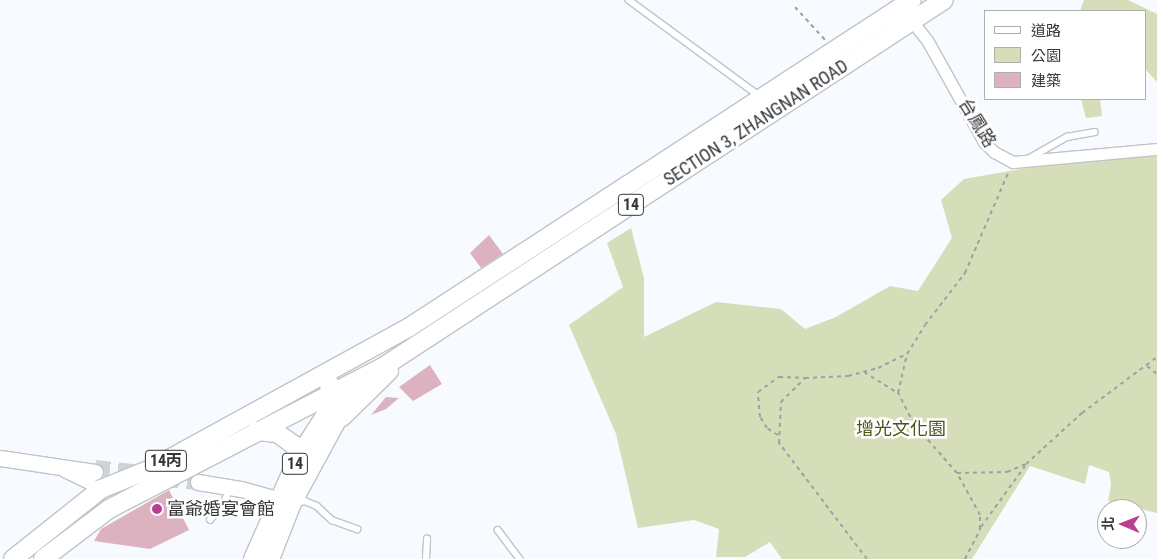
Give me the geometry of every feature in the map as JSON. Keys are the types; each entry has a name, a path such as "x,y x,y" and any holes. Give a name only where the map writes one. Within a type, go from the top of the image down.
{"main road":[{"name":"14","path":"910,22 944,0"},
{"name":"14","path":"762,98 908,3"},
{"name":"SECTION 3, ZHANGNAN ROAD","path":"349,385 383,367 419,341 910,22"},
{"name":"SECTION 3, ZHANGNAN ROAD","path":"326,373 408,328 762,98"},
{"path":"333,427 419,341"},
{"path":"326,373 349,385"},
{"path":"326,373 332,392"},
{"name":"14丙","path":"13,559 100,489 152,468 326,373"},
{"name":"14","path":"253,559 285,501 343,409 349,385"},
{"name":"14丙","path":"43,559 109,509 332,392 349,385"},
{"name":"14","path":"270,559 298,458 332,405 332,392"},
{"path":"257,431 277,433 294,445 298,458"}],"street":[{"name":"台鳳路","path":"908,3 910,22 928,40 984,142 994,152 1019,161"},
{"path":"1019,161 1157,149"},
{"path":"0,458 95,470"},
{"path":"53,466 100,489"},
{"path":"198,480 285,501"}],"lane":[{"path":"629,0 762,98"},
{"path":"1019,161 1067,137 1095,132"},
{"path":"210,520 223,505 231,487"},
{"path":"285,501 311,503 332,520 357,530"},
{"path":"498,530 520,559"},
{"path":"426,559 427,539"}],"path":[{"path":"795,6 834,50"},
{"path":"898,393 907,354 924,325 965,273 1019,161"},
{"path":"778,435 767,428 760,417 758,392 779,377 805,378 864,372 907,354"},
{"path":"964,559 980,529 1026,464 1082,413 1157,357"},
{"path":"1147,366 1157,374"},
{"path":"864,372 898,393 914,424 957,473 980,515 980,529"},
{"path":"805,378 780,402 778,435 785,453 867,559"},
{"path":"957,473 1007,472 1026,464"}],"green space":[{"path":"1084,0 1128,0 1157,14 1157,82 1147,71 1147,10 1080,10"},
{"path":"1081,100 1100,100 1102,116 1086,118"},
{"name":"增光文化園","path":"1157,156 1157,513 1147,511 1147,499 1108,499 1111,485 1109,472 1089,465 1085,484 1030,466 972,559 782,559 770,542 745,557 716,557 719,529 694,520 638,528 616,434 569,325 623,287 607,243 631,228 644,278 644,337 716,302 781,309 805,329 836,317 890,286 918,291 952,238 941,200 964,179 1050,164"}],"building":[{"path":"489,235 503,254 481,268 470,253"},
{"path":"430,365 442,384 413,401 399,387"},
{"path":"386,397 399,398 386,409 371,415"},
{"name":"富爺婚宴會館","path":"169,490 189,530 150,549 94,541 101,529"}],"tunnel":[{"path":"95,467 142,472"},
{"path":"164,479 198,482"}],"place":[{"name":"富爺婚宴會館","path":"157,509"}]}
